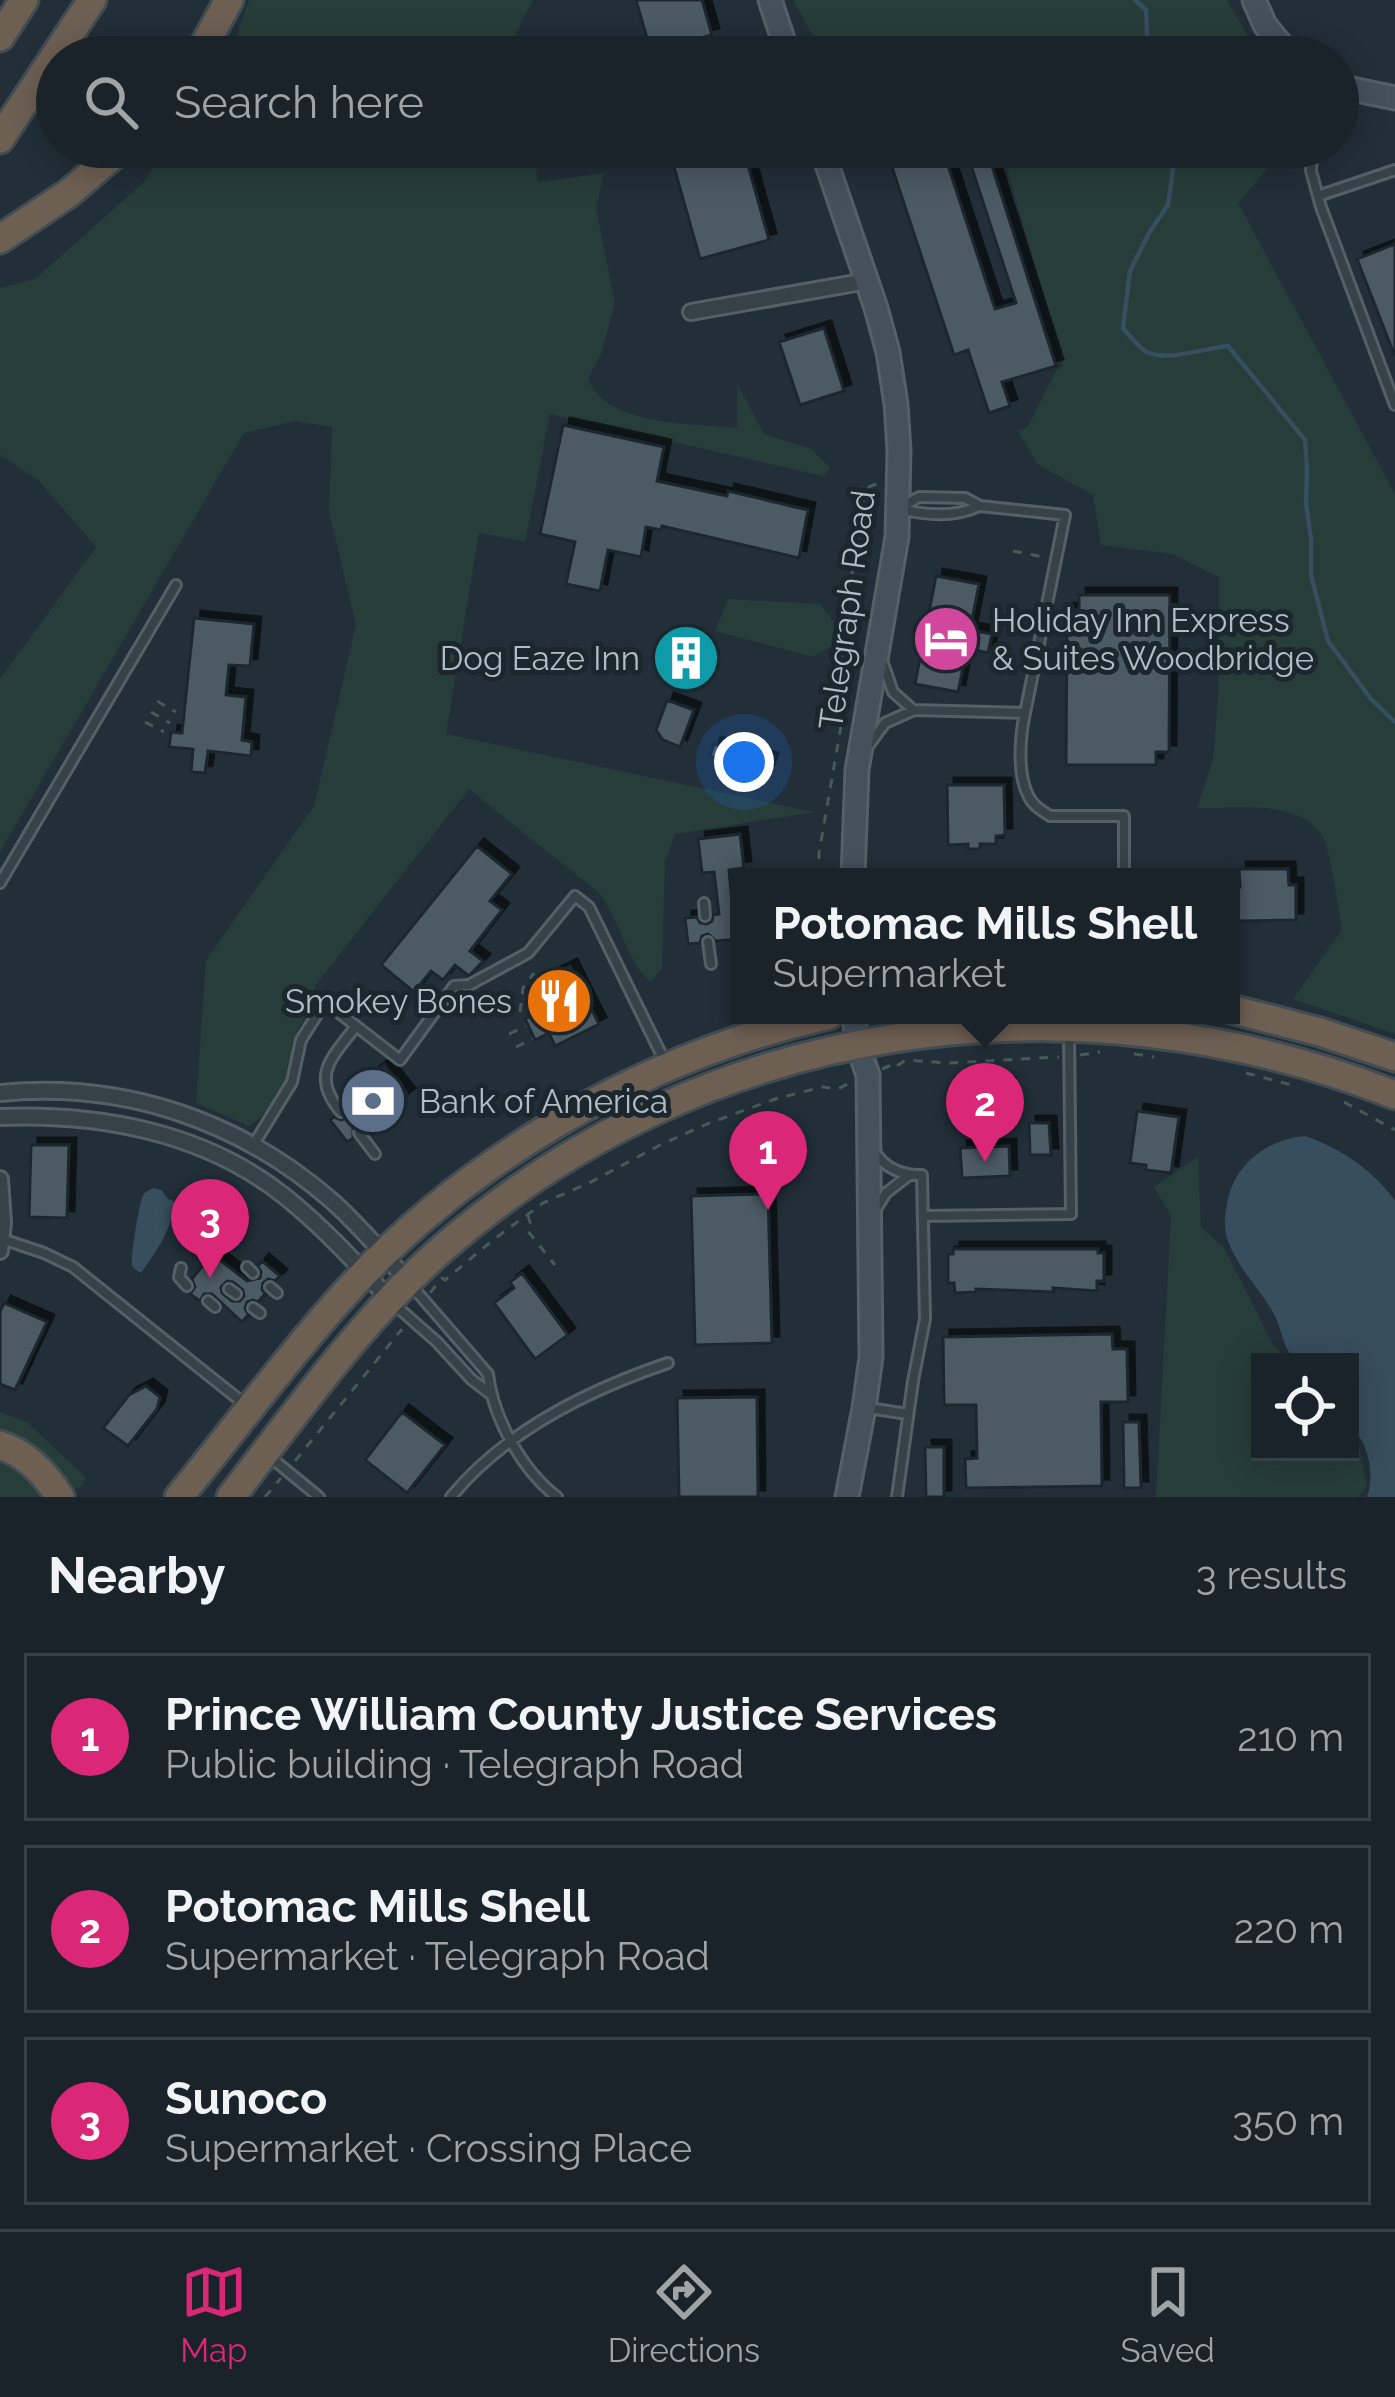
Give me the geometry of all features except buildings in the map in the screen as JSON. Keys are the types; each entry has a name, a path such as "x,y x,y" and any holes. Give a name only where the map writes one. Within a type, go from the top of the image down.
{"highway":[{"path":"0,25 14,0"},
{"path":"0,37 24,0"},
{"path":"68,36 92,0"},
{"path":"209,36 229,0"},
{"path":"0,139 36,85"},
{"path":"0,239 98,168"},
{"path":"1240,1011 1395,1057"},
{"path":"179,1497 334,1305 460,1190 588,1106 668,1068 794,1024"},
{"path":"232,1497 368,1322 488,1212 549,1170 639,1119 728,1082 857,1044 941,1031 1069,1026 1153,1032 1225,1044 1313,1066 1395,1096"},
{"path":"0,1445 39,1469 60,1497"}],"main road":[{"path":"770,0 782,36"},
{"path":"1254,0 1274,36"},
{"path":"1359,90 1395,98"},
{"name":"Telegraph Road","path":"828,168 867,281 896,404 897,537 858,763 853,868"},
{"path":"847,1497 871,1358 868,1075 855,1024"}],"street":[{"path":"691,312 867,281"},
{"path":"0,1093 92,1093 158,1105 254,1144 334,1204 399,1291"},
{"path":"0,1117 96,1120 189,1144 230,1162 285,1197 375,1264 399,1291"},
{"path":"0,1179 1,1245"}],"lane":[{"path":"1311,168 1395,405"},
{"path":"1318,196 1395,170"},
{"path":"898,509 919,497 965,498 980,506 1065,515 1024,713 1023,780 1027,794 1050,816 1124,816 1124,868"},
{"path":"898,509 964,514 980,506"},
{"path":"0,883 176,585"},
{"path":"879,646 893,692 914,710"},
{"path":"858,763 881,726 914,710 1024,713"},
{"path":"254,1144 292,1082 302,1040 325,1002 400,1060 454,986 481,980 528,953 574,896 589,908 668,1068"},
{"path":"704,903 705,916"},
{"path":"708,942 711,964"},
{"path":"341,1112 325,1089 326,1070 356,1026"},
{"path":"923,1216 1071,1214 1069,1026"},
{"path":"189,1144 201,1119"},
{"path":"358,1133 375,1154"},
{"path":"869,1140 878,1157 908,1176"},
{"path":"870,1228 881,1198 908,1176 922,1175 926,1319 897,1497"},
{"path":"1,1245 44,1253 74,1268 251,1409"},
{"path":"181,1268 179,1277 187,1286"},
{"path":"399,1291 437,1342 490,1394"},
{"path":"399,1291 488,1374 490,1394 512,1442 533,1476 556,1497"},
{"path":"451,1497 477,1467 587,1394 668,1363"},
{"path":"864,1408 908,1414"},
{"path":"266,1454 319,1497"}],"path":[{"path":"819,868 844,709 844,613 864,489 876,484 880,475"},
{"path":"1013,551 1055,559"},
{"path":"157,701 176,712"},
{"path":"151,712 170,723"},
{"path":"145,722 164,733"},
{"path":"520,1012 523,988 534,973"},
{"path":"509,1034 526,1025"},
{"path":"516,1047 533,1039"},
{"path":"1086,1054 1108,1052"},
{"path":"1121,1053 1157,1057"},
{"path":"889,1066 892,1070 906,1060 941,1063 1051,1057"},
{"path":"1233,1070 1305,1089"},
{"path":"442,1278 550,1199 707,1124 792,1094 840,1087"},
{"path":"1340,1100 1395,1130"},
{"path":"527,1214 527,1230 555,1265"},
{"path":"302,1453 394,1338"}],"green space":[{"path":"249,0 533,0 516,36 236,36"},
{"path":"793,0 1227,0 1248,36 813,36"},
{"path":"153,168 536,168 538,182 604,173 596,208 615,303 601,354 588,379 598,395 613,406 653,420 737,428 737,383 764,434 811,449 831,468 823,476 550,414 525,542 479,533 446,734 814,812 675,834 665,862 662,968 651,982 635,962 598,892 469,789 315,986 312,1005 295,1036 283,1086 249,1126 196,1103 206,960 314,806 356,625 329,512 332,427 295,421 244,433 0,852 0,679 96,547 39,481 0,455 0,288 35,279 143,183"},
{"path":"1007,168 1268,168 1238,203 1395,494 1395,1034 1293,999 1342,930 1328,854 1312,824 1265,808 1197,808 1213,760 1219,577 1172,554 1101,545 1093,495 1037,464 1018,431 1027,428 1063,366"},
{"path":"728,599 820,604 836,625 832,646 813,657 715,631"},
{"path":"1198,1157 1201,1227 1225,1249 1281,1353 1251,1353 1251,1461 1359,1461 1359,1446 1367,1487 1358,1497 1156,1497 1171,1215 1154,1187"},
{"path":"0,1412 27,1422 85,1477 83,1486 68,1487 0,1436"},
{"path":"0,1455 9,1458 53,1497 0,1497"}],"water":[{"path":"1305,1136 1355,1161 1395,1200 1395,1497 1367,1497 1369,1459 1359,1437 1359,1353 1289,1353 1273,1312 1226,1236 1227,1204 1244,1166 1265,1149"},
{"path":"153,1188 174,1201 173,1211 163,1239 141,1273 132,1266 134,1243 142,1199"}],"waterway":[{"path":"1135,0 1146,10 1147,36"},
{"path":"1173,168 1168,205 1130,271 1123,328 1153,354 1228,346 1305,440 1311,575 1328,641 1371,699 1395,722"}],"place":[{"name":"Holiday Inn Express & Suites Woodbridge","path":"946,639"},
{"name":"Dog Eaze Inn","path":"686,658"},
{"name":"Smokey Bones","path":"559,1001"},
{"name":"Bank of America","path":"373,1101"},
{"name":"Potomac Mills Shell","path":"985,1162"},
{"name":"Prince William County Justice Services","path":"768,1210"},
{"name":"Sunoco","path":"210,1278"}]}
